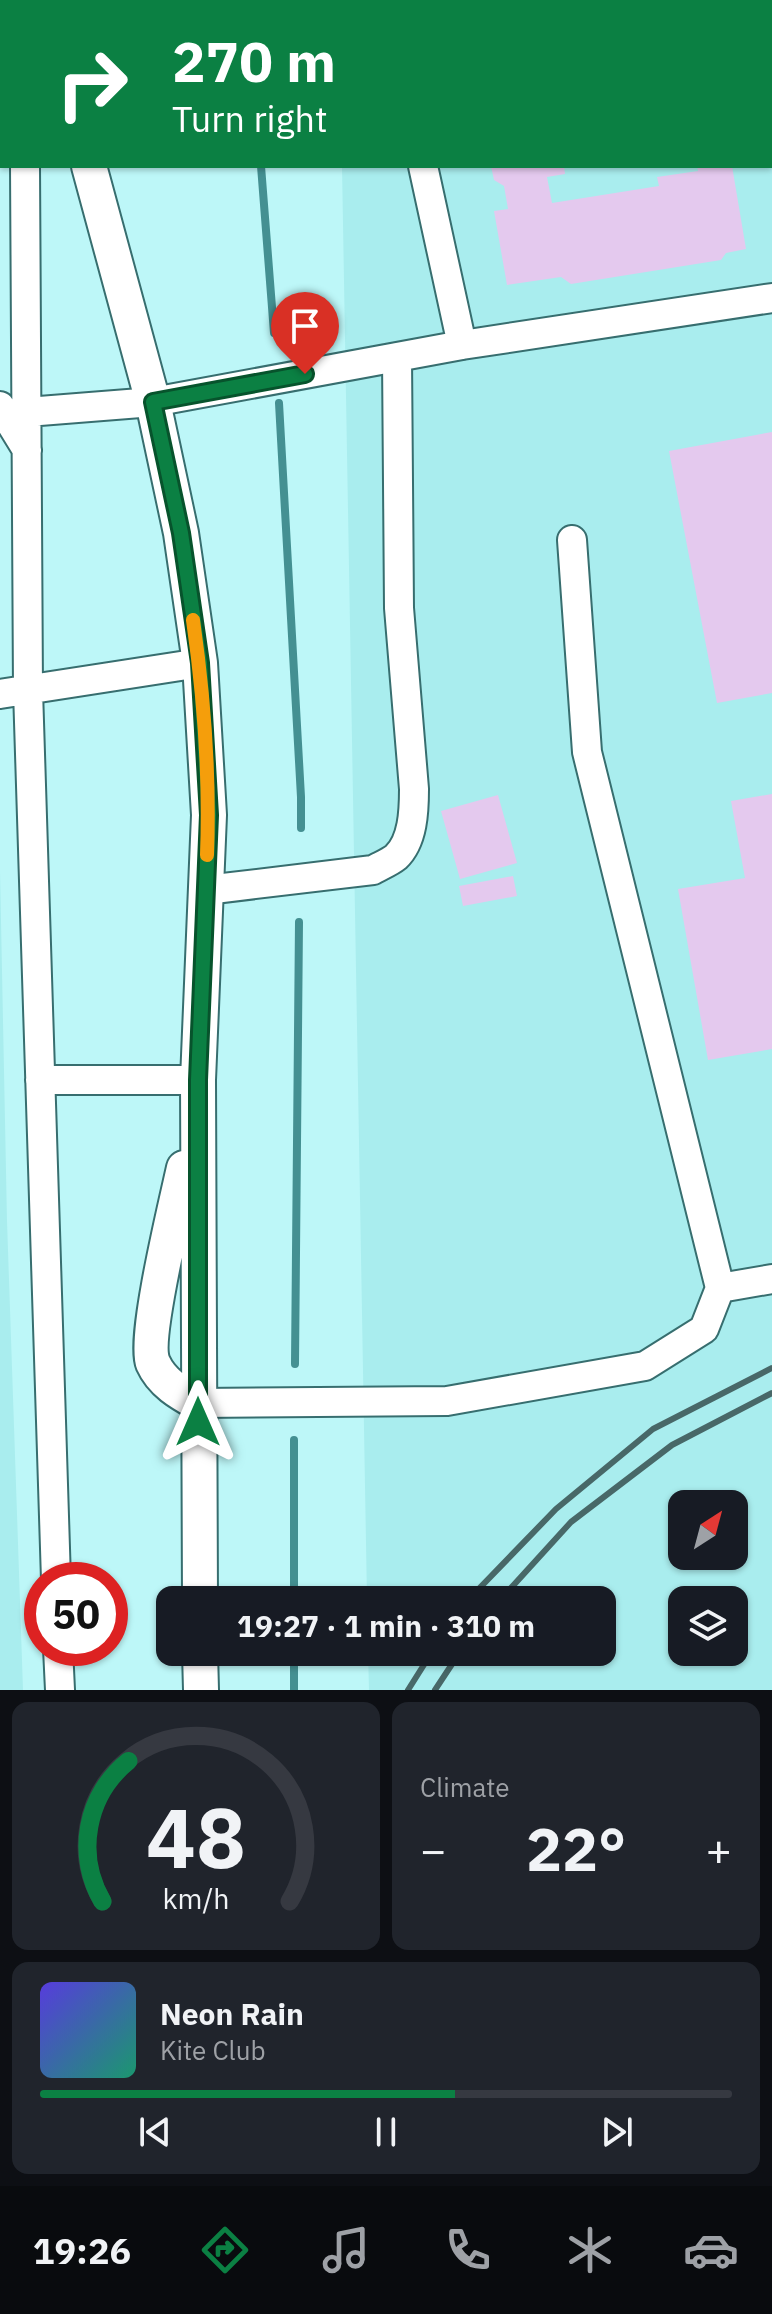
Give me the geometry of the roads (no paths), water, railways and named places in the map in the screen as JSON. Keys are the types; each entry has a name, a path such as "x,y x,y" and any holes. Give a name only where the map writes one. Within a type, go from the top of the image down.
{"main road":[{"path":"90,168 153,402 181,533 200,663 209,815 198,1088 200,1586"},
{"path":"198,1088 153,1322 152,1361 170,1387 198,1403"},
{"path":"200,1666 201,1690"}],"lane":[{"path":"25,168 14,409 27,450 14,692 40,1080 55,1562"},
{"path":"423,168 462,345"},
{"path":"14,409 153,402 462,345 772,298"},
{"path":"206,890 373,870 395,858 408,835 414,811 414,789 399,608 397,357"},
{"path":"198,1403 447,1401 645,1366 704,1329 720,1288 587,752 572,540"},
{"path":"14,692 200,663"},
{"path":"40,1080 198,1088"},
{"path":"720,1288 772,1279"},
{"path":"59,1666 60,1690"}],"waterway":[{"path":"261,168 274,333"},
{"path":"279,403 301,828"},
{"path":"295,1364 299,922"},
{"path":"294,1440 294,1586"},
{"path":"294,1666 294,1690"}],"railway":[{"path":"482,1586 556,1509 653,1429 772,1368"},
{"path":"513,1586 571,1522 672,1445 772,1393"},
{"path":"408,1690 423,1666"},
{"path":"435,1690 451,1666"}]}
